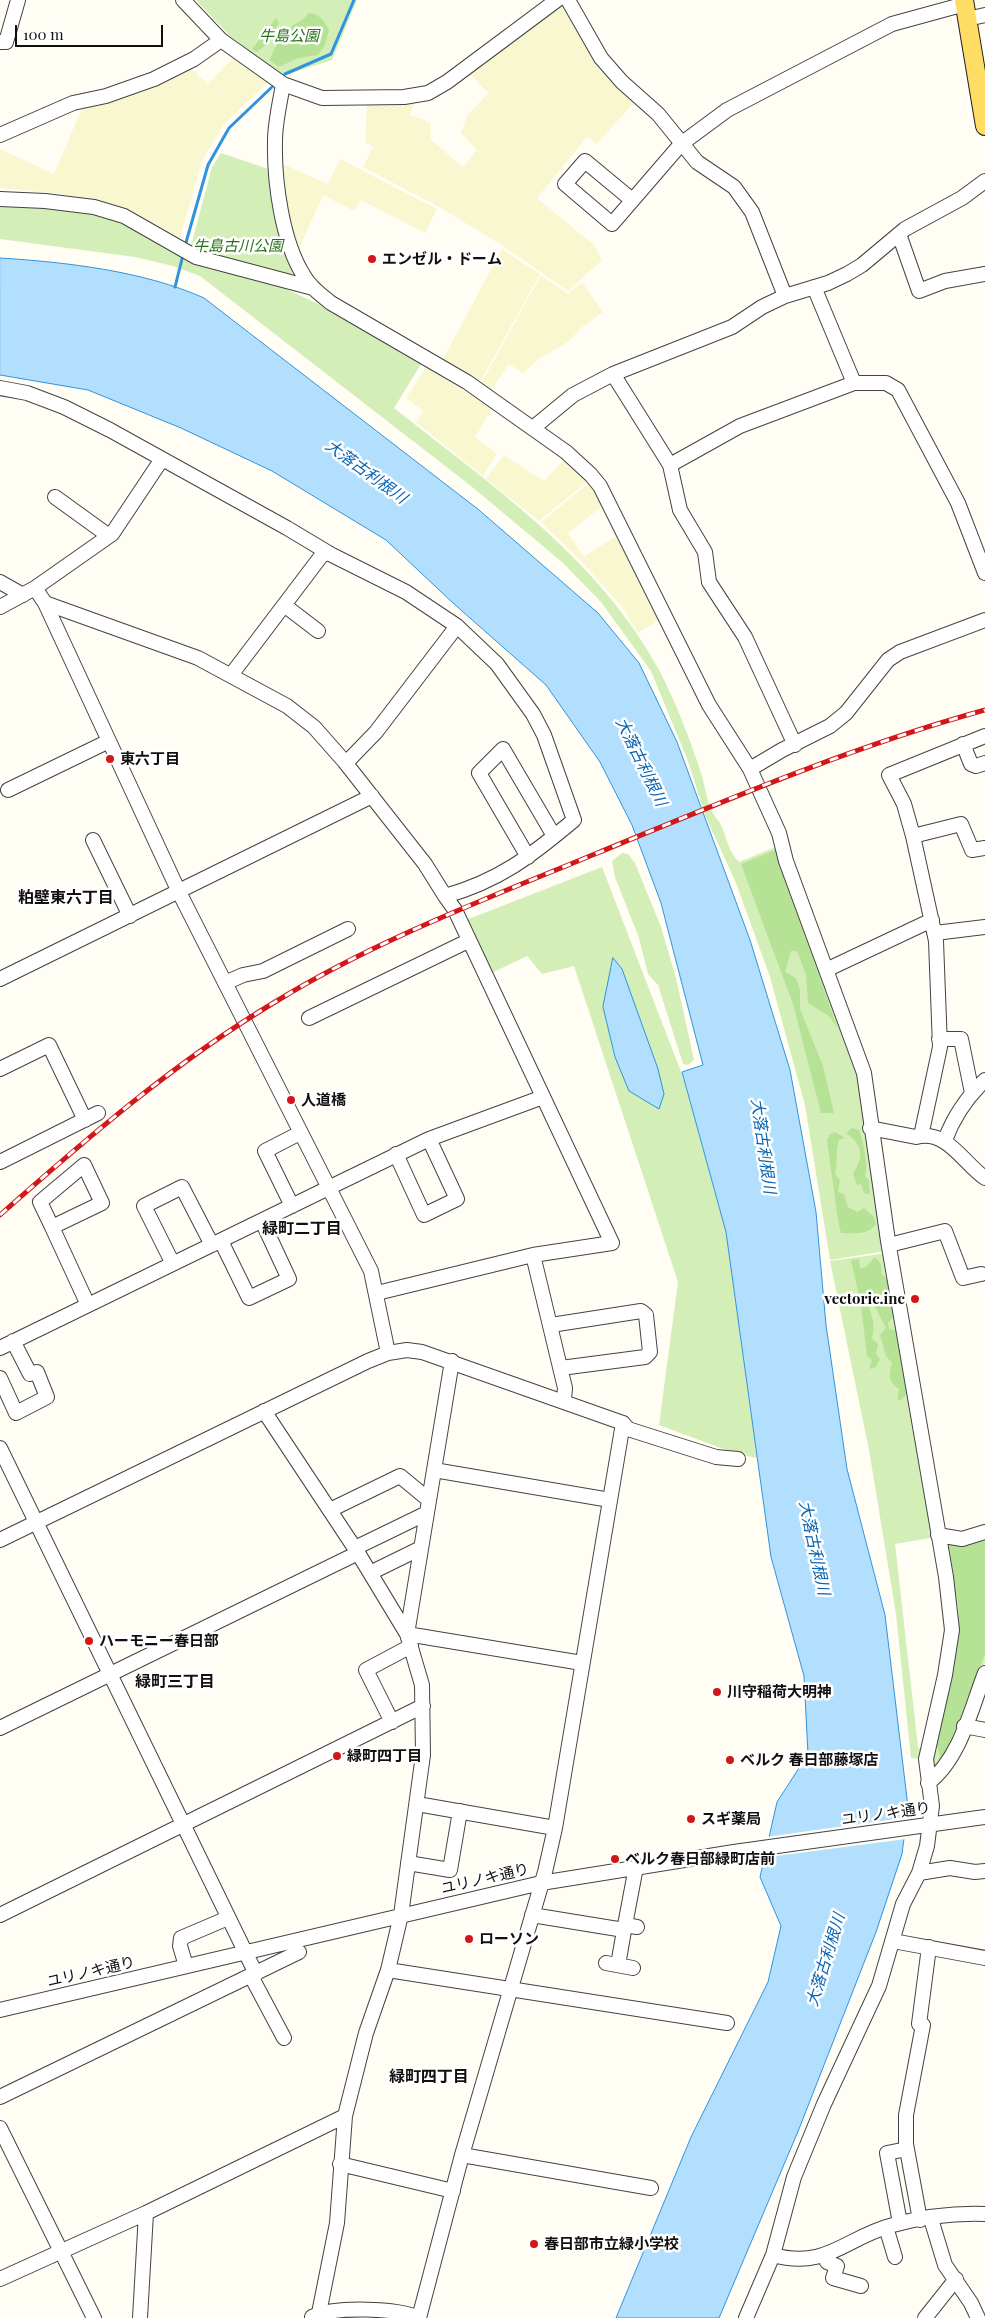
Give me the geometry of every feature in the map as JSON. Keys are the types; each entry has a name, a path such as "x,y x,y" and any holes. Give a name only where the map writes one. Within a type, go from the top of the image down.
{"main road":[{"path":"965,8 980,72 985,126"}],"street":[{"path":"0,42 6,42 18,0"},
{"path":"183,0 221,40 283,84 322,98 404,97 428,93 447,82 556,0"},
{"path":"569,0 601,58 622,82 658,114 697,162 734,187 748,206 785,296"},
{"path":"632,200 585,161 565,184 612,224 681,144 727,110 892,24 965,8 985,15"},
{"path":"0,135 74,103 106,96 154,79 194,59 221,40"},
{"path":"283,84 275,140 278,192 284,223 304,276 313,288 331,303 467,382 533,428 566,452 600,486 709,704 750,770 779,833 786,861 864,1072 870,1128 951,1609 952,1630 945,1675 926,1759 932,1806 919,1873 903,1904 879,1986 866,2019 824,2104 794,2178 773,2255 746,2318"},
{"path":"533,428 573,395 613,374 732,327 762,307 785,296 828,283 862,265 898,234 923,217 962,198 985,181"},
{"path":"0,199 45,201 94,207 124,216 183,250 213,263 313,288"},
{"path":"898,234 919,292 945,281 985,274"},
{"path":"814,287 854,383"},
{"path":"613,374 670,464 680,510 705,552 709,582 745,637 795,745"},
{"path":"670,464 740,426 854,383 886,383 898,390 958,503 985,573"},
{"path":"2,391 28,393 64,407 288,528 329,553 406,592 456,626 503,672 533,714 544,735 574,820 512,869 494,875 477,887 445,896"},
{"path":"0,607 29,591 109,536 162,459"},
{"path":"55,497 109,536"},
{"path":"231,674 322,555 329,553"},
{"path":"0,582 29,591 45,603 198,658 231,674 287,706 314,727 346,763 425,864 455,910 612,1243 533,1255 377,1293"},
{"path":"45,603 178,892 327,1188 371,1271 388,1353"},
{"path":"284,605 318,631"},
{"path":"750,770 830,726 846,713 888,660 900,652 985,620"},
{"path":"346,763 376,732 456,626"},
{"path":"921,1136 939,1039 933,926 914,836 904,804 890,775 985,736"},
{"path":"8,790 109,741"},
{"path":"963,744 971,764 976,766 985,762"},
{"path":"528,857 479,773 503,749 554,836"},
{"path":"0,979 372,796"},
{"path":"914,836 961,824 972,850 985,848"},
{"path":"93,840 130,916"},
{"path":"826,970 933,926 985,927"},
{"path":"225,983 243,975 263,971 348,929"},
{"path":"309,1018 468,941"},
{"path":"939,1039 961,1039 972,1093"},
{"path":"0,1069 49,1045 85,1120"},
{"path":"945,1140 951,1124 966,1099 985,1080"},
{"path":"0,1348 172,1262 216,1243 396,1154 429,1139 543,1096"},
{"path":"1,1158 98,1113"},
{"path":"870,1128 916,1137 921,1136 945,1140 985,1178"},
{"path":"292,1206 265,1151 300,1133"},
{"path":"396,1154 424,1216 457,1199 429,1139"},
{"path":"52,1227 102,1203 84,1165 40,1202 88,1305"},
{"path":"172,1262 144,1206 182,1187 249,1298 289,1279 262,1220"},
{"path":"889,1245 945,1232 963,1278 984,1276"},
{"path":"533,1255 565,1388 564,1400"},
{"path":"551,1325 641,1311 646,1316 650,1352 645,1357 560,1368"},
{"path":"0,1378 16,1413 48,1397 37,1372 30,1374 13,1341"},
{"path":"0,1540 264,1410 388,1353 407,1350 422,1352 452,1361 564,1400 623,1423 628,1428 716,1457 738,1460"},
{"path":"409,1640 421,1548 452,1361"},
{"path":"264,1410 357,1550 409,1640 422,1685 423,1745 417,1804 401,1915 388,1970 366,2033 345,2116 337,2223 315,2316 351,2310 408,2313 419,2318 462,2155 541,1884 554,1828 623,1423"},
{"path":"0,1448 228,1918 284,2038"},
{"path":"434,1470 610,1500"},
{"path":"330,1510 400,1476 428,1506"},
{"path":"0,1728 357,1550 428,1506"},
{"path":"938,1535 962,1539 985,1532"},
{"path":"370,1573 421,1548"},
{"path":"392,1722 366,1670 409,1640 582,1663"},
{"path":"928,1783 937,1776 959,1742 985,1673"},
{"path":"0,1915 423,1706"},
{"path":"964,1726 985,1730"},
{"path":"417,1804 554,1828"},
{"path":"408,1863 450,1870 460,1811"},
{"name":"ユリノキ通り","path":"0,2010 401,1915 541,1884 754,1849 985,1817"},
{"path":"633,1968 612,1964 629,1927 636,1867"},
{"path":"919,1873 950,1868 975,1872 985,1871"},
{"path":"532,1915 629,1927"},
{"path":"186,1966 180,1946 181,1938 228,1918"},
{"path":"893,1941 985,1958"},
{"path":"929,1947 918,2024 922,2025 906,2115 907,2149 926,2219 945,2265 956,2279 978,2318"},
{"path":"0,2097 299,1952"},
{"path":"388,1970 727,2023"},
{"path":"0,2279 62,2252 345,2116"},
{"path":"0,2128 94,2318"},
{"path":"900,2224 887,2153 907,2149"},
{"path":"462,2155 652,2188"},
{"path":"340,2164 453,2191"},
{"path":"140,2318 146,2212"},
{"path":"773,2255 793,2259 813,2259 830,2254 868,2233 886,2227 963,2214 985,2214"},
{"path":"886,2227 896,2257"},
{"path":"830,2254 827,2262 837,2266 833,2278 861,2286"},
{"path":"926,2318 956,2279"}],"shaded area":[{"path":"561,5 568,8 636,100 597,144 587,137 537,198 594,245 602,260 568,291 503,246 439,207 363,167 373,147 365,142 367,105 414,102 410,115 430,122 431,140 463,167 477,150 461,133 467,116 488,93 469,73"},
{"path":"234,57 268,82 224,124 202,161 180,238 132,211 61,194 0,188 0,149 54,174 83,106 191,68 208,84"},
{"path":"340,159 437,209 425,233 361,200 354,211 323,195 299,249 290,227 283,190 283,164 328,184"},
{"path":"502,249 540,274 479,384 443,359"},
{"path":"541,275 568,294 582,282 603,312 581,328 568,342 540,358 523,373 509,364 491,390 481,384"},
{"path":"426,367 492,409 475,437 497,454 483,476 416,422 423,411 406,398"},
{"path":"504,455 544,481 565,459 588,481 539,521 486,479"},
{"path":"589,483 605,504 568,533 584,557 619,534 660,619 638,633 622,607 584,564 541,522"}],"green space":[{"name":"牛島公園","path":"196,0 357,0 332,60 282,76 229,35"},
{"path":"309,13 319,16 329,30 325,45 318,55 298,58 279,67 269,60 279,41 286,31"},
{"path":"276,18 279,23 266,45 257,52 252,49"},
{"name":"牛島古川公園","path":"221,153 271,170 294,267 286,289 331,310 423,361 394,408 540,525 604,591 633,628 658,668 682,720 711,809 721,825 735,858 739,862 778,846 859,1075 886,1251 830,1260 805,1105 770,977 736,883 705,815 688,761 651,671 601,602 562,562 471,486 200,276 173,266 135,257 0,239 0,204 63,209 94,214 124,224 148,236 187,261 212,167"},
{"path":"775,850 837,1027 829,1016 808,1003 806,975 797,951 791,951 785,972 796,978 800,990 800,1009 823,1066 834,1113 821,1113 793,1004 741,864"},
{"path":"622,853 628,854 635,863 661,927 676,978 694,1060 688,1065 683,1064 658,985 648,974 639,938 615,877 612,861"},
{"path":"602,867 683,1077 726,1232 757,1458 737,1454 659,1425 678,1282 574,966 542,974 527,956 485,976 461,922"},
{"path":"852,1128 859,1130 862,1140 866,1160 865,1176 869,1180 870,1194 864,1193 861,1184 857,1185 853,1174 859,1162 860,1151 856,1142 846,1133"},
{"path":"835,1132 845,1138 839,1140 837,1149 835,1174 840,1180 838,1192 844,1194 848,1207 857,1212 864,1208 874,1217 876,1224 864,1232 841,1233 827,1140 829,1135"},
{"path":"887,1253 936,1537 895,1544 918,1747 924,1752 950,1666 942,1539 985,1535 985,1662 961,1725 939,1769 932,1766 931,1760 911,1758 896,1614 869,1450 830,1261"},
{"path":"875,1257 881,1264 882,1274 889,1282 894,1316 888,1323 889,1329 899,1331 909,1390 901,1401 897,1399 899,1389 890,1378 892,1363 886,1356 880,1335 886,1328 874,1305 868,1299 874,1326 872,1338 878,1344 876,1354 880,1359 876,1367 869,1369 872,1360 867,1356 861,1306 851,1260 859,1259 860,1268 866,1267"},
{"path":"985,1538 985,1654 951,1743 941,1760 937,1745 958,1643 959,1610 948,1545 964,1544"}],"water":[{"name":"大落古利根川","path":"0,258 104,269 156,281 204,298 479,510 598,613 639,663 677,742 750,940 790,1070 816,1212 826,1325 847,1469 885,1615 908,1807 902,1854 876,1932 799,2129 719,2318 616,2318 691,2137 768,1982 781,1926 760,1877 777,1802 808,1754 804,1676 771,1557 726,1232 682,1072 703,1065 661,903 632,825 600,762 546,685 453,603 386,540 272,471 181,428 88,390 0,375"},
{"path":"613,958 622,969 658,1069 664,1094 659,1109 629,1091 615,1057 603,1007"}],"pier":[{"path":"909,1817 906,1839 761,1858 766,1837"}],"waterway":[{"path":"285,74 331,54 354,0"},
{"path":"185,246 208,165 229,128 272,87"},
{"path":"175,287 183,255"}],"railway":[{"path":"0,1215 99,1130 167,1075 238,1025 352,959 472,904 788,776 886,741 985,710"}],"place":[{"name":"エンゼル・ドーム","path":"372,259"},
{"name":"東六丁目","path":"110,759"},
{"name":"人道橋","path":"291,1100"},
{"name":"vectoric.inc","path":"915,1299"},
{"name":"ハーモニー春日部","path":"89,1641"},
{"name":"川守稲荷大明神","path":"717,1692"},
{"name":"緑町四丁目","path":"337,1756"},
{"name":"ベルク 春日部藤塚店","path":"730,1760"},
{"name":"スギ薬局","path":"691,1819"},
{"name":"ベルク春日部緑町店前","path":"615,1859"},
{"name":"ローソン","path":"469,1939"},
{"name":"春日部市立緑小学校","path":"534,2244"}],"district":[{"name":"粕壁東六丁目","path":"66,898"},
{"name":"緑町二丁目","path":"302,1229"},
{"name":"緑町三丁目","path":"175,1682"},
{"name":"緑町四丁目","path":"429,2077"}]}
